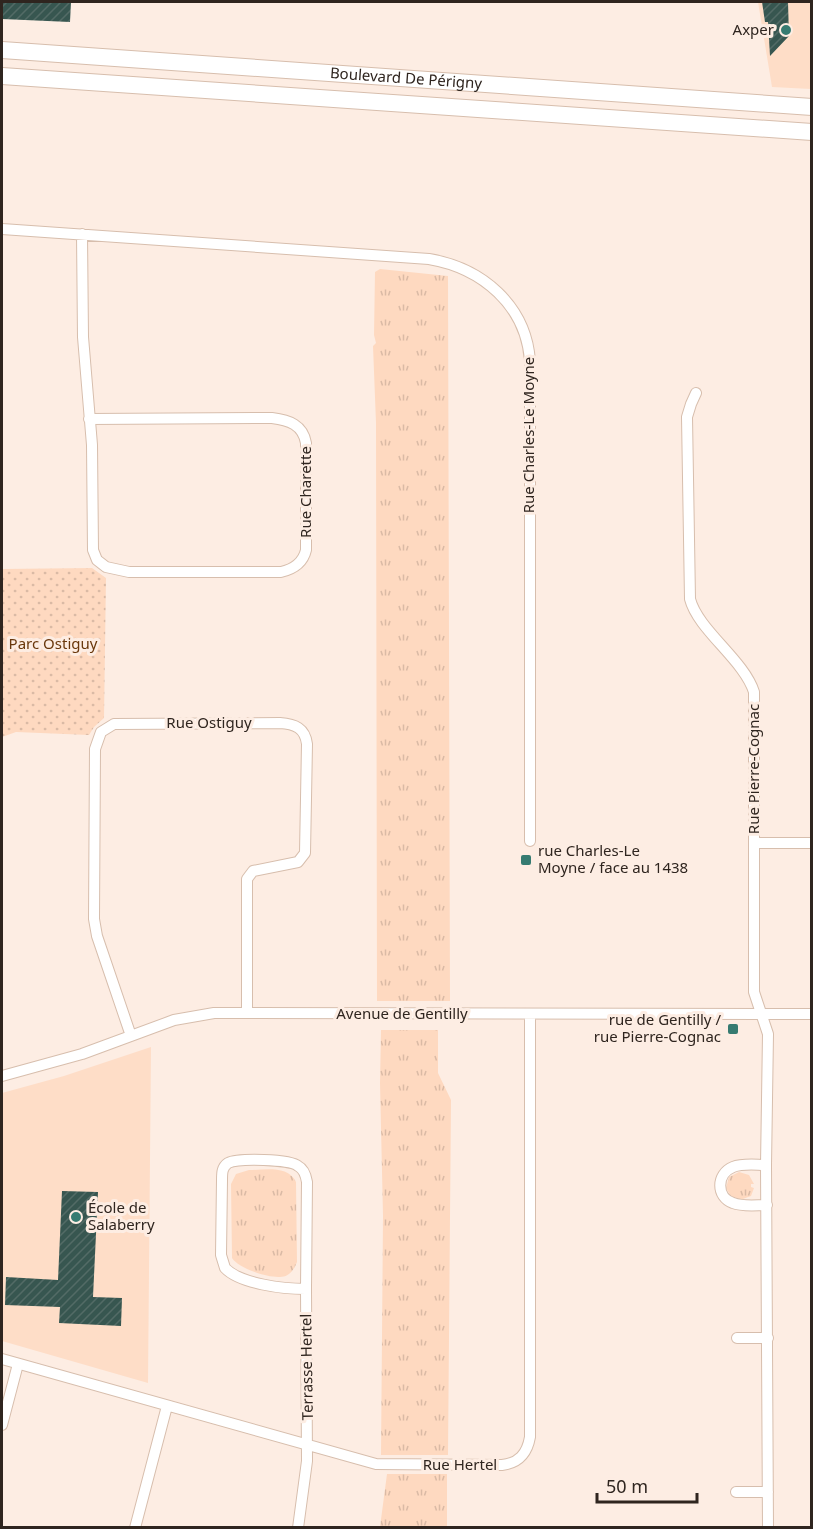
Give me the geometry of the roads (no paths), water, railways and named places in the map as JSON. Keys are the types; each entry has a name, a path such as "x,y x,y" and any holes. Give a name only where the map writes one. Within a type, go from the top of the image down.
{"main road":[{"name":"Boulevard De Périgny","path":"2,50 812,106"},
{"name":"Boulevard De Périgny","path":"2,76 812,132"}],"street":[{"name":"Rue Charles-Le Moyne","path":"2,229 440,261 461,267 478,276 514,309 525,334 530,361 530,841"},
{"name":"Rue Charette","path":"82,234 83,337 89,419 92,445 92,544 97,560 106,567 129,572 281,572 292,568 303,558 306,550 306,443 304,434 298,426 282,419 272,418 89,419"},
{"name":"Rue Pierre-Cognac","path":"696,393 687,417 690,599 696,612 746,677 754,692 753,992 768,1034 766,1165 768,1527"},
{"name":"Rue Ostiguy","path":"131,1036 97,936 94,919 95,749 101,732 114,724 276,723 297,726 305,736 307,744 305,853 301,860 293,863 253,871 247,879 247,1013"},
{"path":"754,843 812,843"},
{"name":"Avenue de Gentilly","path":"2,1076 58,1061 189,1017 214,1013 812,1014"},
{"name":"Rue Hertel","path":"2,1359 367,1462 384,1465 502,1466 516,1462 527,1449 530,1437 530,1014"},
{"name":"Terrasse Hertel","path":"298,1527 307,1471 308,1444 306,1289 308,1186 303,1171 289,1161 241,1161 228,1164 222,1173 221,1256 225,1268 238,1276 279,1288 306,1289"},
{"path":"766,1165 739,1165 727,1170 720,1181 723,1195 729,1202 739,1205 767,1205"},
{"path":"737,1338 768,1338"},
{"path":"2,1425 18,1364"},
{"path":"135,1527 167,1406"},
{"path":"736,1492 768,1492"}],"place":[{"name":"Axper","path":"786,30"},
{"name":"rue Charles-Le Moyne / face au 1438","path":"526,860"},
{"name":"rue de Gentilly / rue Pierre-Cognac","path":"733,1029"},
{"name":"École de Salaberry","path":"76,1217"}],"park label":[{"name":"Parc Ostiguy","path":"53,644"}]}
